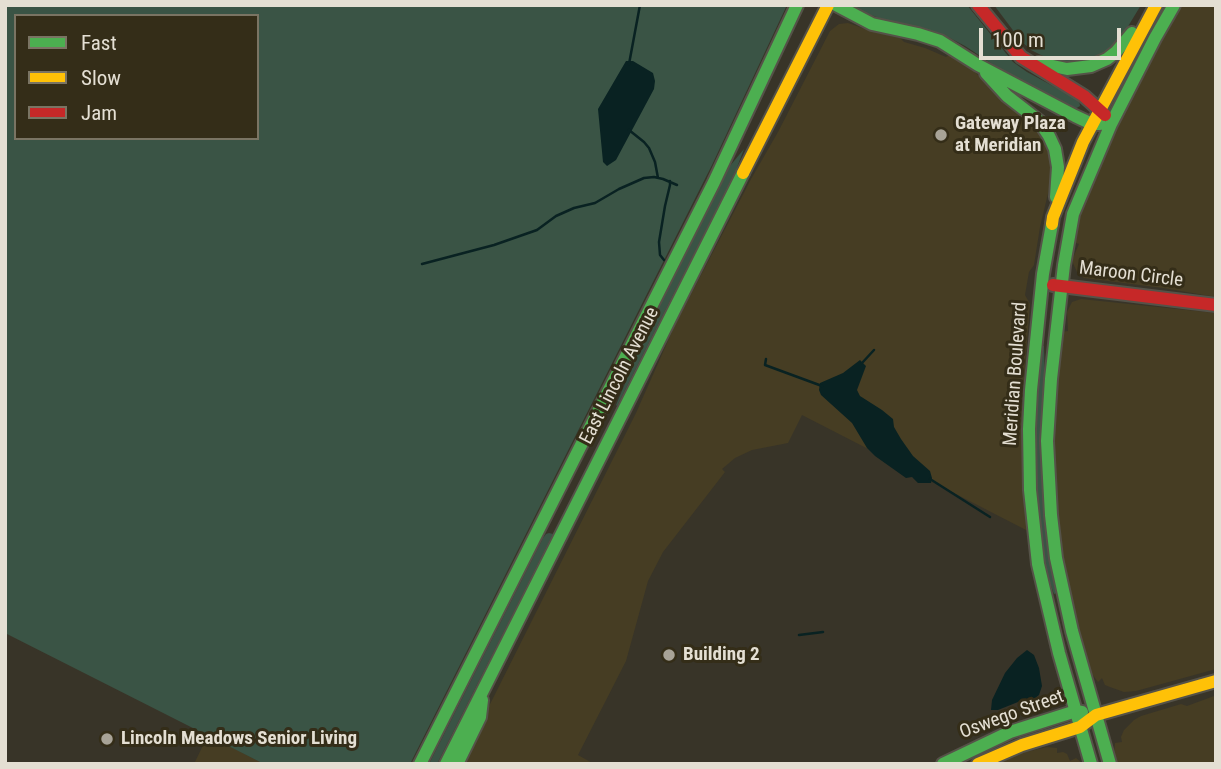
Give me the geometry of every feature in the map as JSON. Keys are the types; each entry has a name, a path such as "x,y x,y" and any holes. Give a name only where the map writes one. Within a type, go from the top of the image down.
{"main road":[{"name":"East Lincoln Avenue","path":"420,764 722,164 797,5"},
{"name":"East Lincoln Avenue","path":"446,764 828,5"},
{"path":"836,5 872,24 940,41 978,65 1092,124 1111,124"},
{"path":"978,5 1021,57 1084,96 1100,109 1111,124"},
{"path":"1021,57 1045,66 1067,69 1082,69 1097,64 1123,46 1148,5"},
{"name":"Meridian Boulevard","path":"1091,764 1043,591 1031,507 1029,418 1042,284 1053,217 1092,124 1156,5"},
{"name":"Meridian Boulevard","path":"1110,764 1063,595 1053,539 1047,451 1049,409 1061,286 1073,214 1111,124 1174,5"},
{"path":"978,65 1007,96 1039,121 1049,135 1056,153 1058,172 1053,217"},
{"name":"Maroon Circle","path":"1042,284 1216,305"},
{"path":"1096,715 1216,681"},
{"path":"457,764 481,718 482,692"},
{"name":"Oswego Street","path":"943,764 992,739 1025,727 1076,711 1096,715"},
{"name":"Oswego Street","path":"978,764 1029,743 1080,727 1096,715"}],"shaded area":[{"path":"1181,5 1216,5 1216,297 1084,278 1073,263 1079,244 1073,242 1083,202 1124,109"},
{"path":"848,23 900,38 904,42 946,57 949,55 968,65 1036,127 1048,150 1051,181 1034,265 1029,272 1025,295 1030,304 1022,406 1028,531 802,415 788,443 752,450 735,458 722,469 725,472 663,552 648,581 626,661 578,755 594,764 460,764 636,413 675,325 751,179 830,31 839,24"},
{"path":"1081,299 1216,313 1216,669 1136,691 1124,692 1110,687 1105,685 1102,678 1098,682 1089,670 1062,560 1054,492 1054,402 1062,332 1068,331 1067,312 1072,302"},
{"path":"1216,694 1216,764 1116,764 1115,743 1122,742 1124,730 1134,720 1181,704 1187,706"},
{"path":"208,735 264,764 194,764"},
{"path":"1047,747 1057,748 1057,753 1067,754 1070,761 1076,758 1083,764 996,764 1022,753"}],"green space":[{"path":"5,5 787,5 712,165 410,764 264,764 5,633"},
{"path":"853,5 967,5 1013,62 1079,100 1080,106 1075,109 1065,104 944,35 882,19"},
{"path":"994,5 1141,5 1112,48 1091,60 1069,63 1051,60 1031,50"},
{"path":"744,149 736,170 617,406 647,331 729,167"},
{"path":"1041,346 1044,346 1057,593 1054,594 1045,569 1036,498 1034,418"},
{"path":"549,533 553,534 437,764 429,764 543,538"}],"water":[{"path":"626,61 633,61 653,73 654,89 616,160 607,166 603,162 598,109"},
{"path":"860,360 866,366 857,390 860,396 893,419 894,427 913,456 930,471 931,483 918,483 912,477 906,478 875,456 852,423 821,395 820,383 843,373"},
{"path":"1027,650 1034,655 1039,668 1042,686 1039,695 1034,699 991,710 992,700 1005,673"}],"waterway":[{"path":"629,64 640,5"},
{"path":"629,130 649,148 658,178"},
{"path":"422,264 494,245 537,230 556,216 595,203 644,178 654,177 677,185"},
{"path":"664,260 660,255 659,242 670,181"},
{"path":"862,363 874,350"},
{"path":"766,359 765,365 822,386"},
{"path":"930,479 990,517"},
{"path":"799,635 823,632"}],"traffic: fast":[{"path":"420,764 714,182 797,5"},
{"path":"836,5 872,24 940,41 978,65 1075,116 1092,124 1100,124"},
{"path":"1110,764 1072,631 1056,558 1047,441 1051,379 1064,265 1073,214 1111,124 1174,5"},
{"path":"1039,63 1067,69 1091,66 1116,52 1132,33"},
{"path":"986,73 1007,96 1039,121 1049,136 1055,149 1058,167 1056,197"},
{"path":"446,764 743,173"},
{"path":"1052,224 1043,274 1031,390 1030,490 1038,564 1059,653 1091,764"},
{"path":"457,764 480,717 482,700"},
{"path":"943,764 1010,732 1076,711 1082,712"}],"traffic: slow":[{"path":"743,173 828,5"},
{"path":"1052,224 1083,142 1156,5"},
{"path":"978,764 1022,745 1080,727 1096,715 1216,681"}],"traffic: jam":[{"path":"978,5 1021,57 1084,96 1105,115"},
{"path":"1053,285 1216,305"}],"place":[{"name":"Gateway Plaza at Meridian","path":"941,135"},
{"name":"Building 2","path":"669,655"},
{"name":"Lincoln Meadows Senior Living","path":"107,739"}]}
